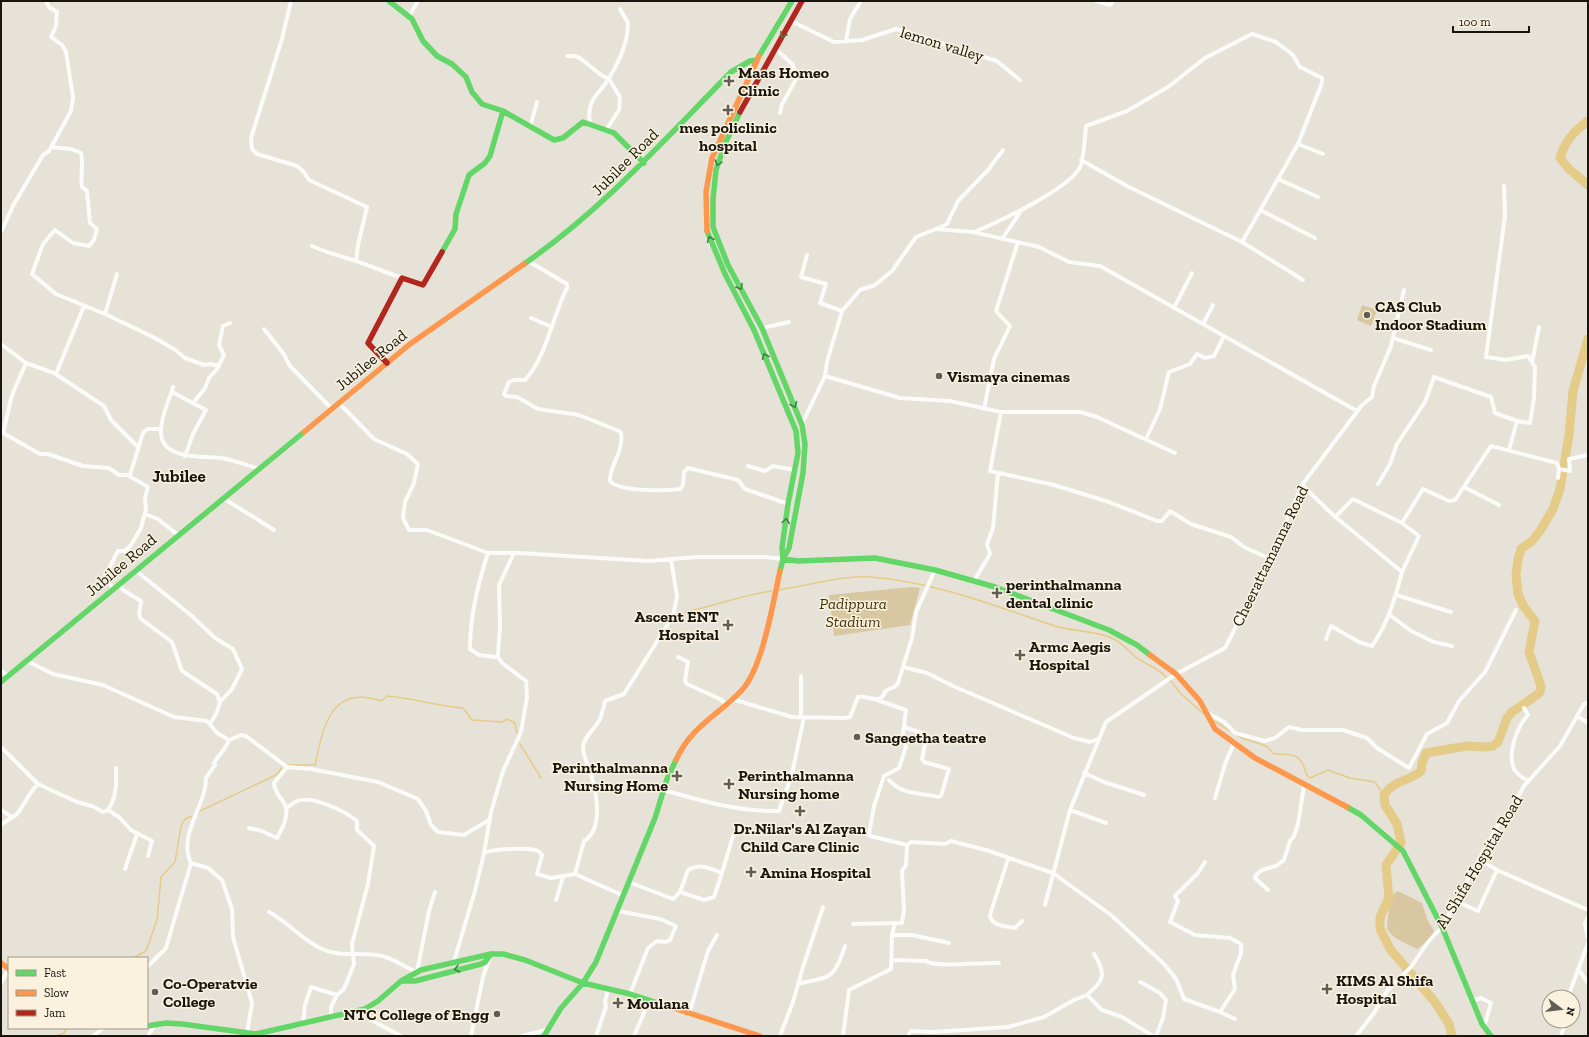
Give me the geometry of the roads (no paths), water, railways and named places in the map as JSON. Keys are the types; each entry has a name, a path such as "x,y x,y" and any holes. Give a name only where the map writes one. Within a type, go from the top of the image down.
{"main road":[{"path":"544,1036 546,1030 561,1008 584,983 596,962 655,818 678,755 690,737 706,720 726,705 751,678 759,660 783,560 789,548 803,473 796,431 754,330 725,274 707,231 706,192 712,158 756,60 792,1"},
{"path":"783,560 782,548 794,470 805,444 802,424 762,328 728,265 713,227 712,199 716,170 724,146 741,109 802,1"},
{"path":"391,2 412,19 423,41 437,56 452,64 466,77 472,92 482,104 503,111 554,140 568,136 581,123 606,130 619,137 635,156 644,163"},
{"path":"756,60 760,58 765,59 767,64"},
{"path":"756,60 758,68 764,69"},
{"name":"Jubilee Road","path":"1,682 410,344 528,261 604,202 644,163 731,72 750,61 756,60"},
{"path":"388,363 368,343 402,278 423,285 428,279 455,229 456,214 469,175 485,163 490,156 495,136 503,117 503,111"},
{"path":"783,560 875,558 935,570 995,587 1109,630 1137,645 1171,678 1200,701 1215,729 1255,758 1304,786 1357,812 1403,852 1442,927 1472,1001 1484,1027 1491,1036"},
{"path":"401,981 415,981 480,964 485,962 491,954"},
{"path":"148,1026 182,1024 255,1035 365,1009 378,1001 401,981 417,972 454,961 491,954 514,956 584,983 630,994 760,1036"}],"street":[{"path":"1,232 14,204 43,155 49,151 67,118 73,97 66,52 62,45 51,36 56,26 57,12 49,7 46,1"},
{"path":"291,1 282,39 250,138 252,149 257,154 297,166 303,171 309,180 367,207 358,245 356,261"},
{"path":"409,16 418,1"},
{"path":"846,41 850,19 861,1"},
{"path":"1096,1 1110,5 1113,1"},
{"path":"590,125 592,99 609,79 622,53 628,28 627,20 622,15 620,9"},
{"name":"lemon valley","path":"791,21 834,42 862,40 896,29 997,61 1020,80"},
{"path":"973,232 999,222 1063,186 1080,168 1086,126 1126,111 1168,87 1205,58 1252,34 1276,42 1293,55 1300,67 1322,78 1322,83 1298,144 1242,242"},
{"path":"776,49 792,64 798,76 787,94 780,113"},
{"path":"567,56 580,58 601,75 609,79 620,97 621,104 618,113 606,130"},
{"path":"530,127 537,102"},
{"path":"1298,144 1323,154"},
{"path":"51,147 71,149 81,153 83,162 80,179 82,187 87,191 90,223 97,229 94,240 89,246 73,243 55,230 43,244 32,274 56,294 105,314 153,337 174,349 185,358 204,365 210,364 219,366"},
{"path":"802,424 825,376 829,355 842,312 860,290 876,285 892,271 916,237 947,224 958,201 988,170 1003,150"},
{"path":"1081,160 1127,186 1242,242 1303,280"},
{"path":"1278,179 1318,198"},
{"path":"1378,484 1390,464 1397,444 1425,402 1434,377 1491,397 1495,413 1517,421 1530,423 1534,398 1535,367 1532,362 1528,356 1506,360 1486,356 1505,216 1504,186"},
{"path":"1002,239 1022,208"},
{"path":"1260,210 1315,238"},
{"path":"936,229 973,232 1018,242 1039,247 1069,262 1100,266 1357,411"},
{"path":"984,409 994,359 1010,326 996,312 1018,242"},
{"path":"312,246 402,278"},
{"path":"807,255 801,277 826,284 820,304 842,312"},
{"path":"528,261 567,284 552,327 537,362 527,378 509,382 504,394 506,396 518,397 538,409 575,414 619,431 621,433 622,440 618,459 610,477 613,484 617,487 642,489 680,489 683,485 684,472 688,468 738,480 745,488 788,504"},
{"path":"1174,308 1192,273"},
{"path":"105,314 117,274"},
{"name":"Cheerattamanna Road","path":"1045,905 1070,810 1106,722 1171,678 1225,648 1269,561 1302,485 1357,411 1372,396 1374,386 1393,338 1404,290"},
{"path":"1202,324 1213,305"},
{"path":"56,374 84,306"},
{"path":"531,318 552,327"},
{"path":"762,328 789,322"},
{"path":"194,402 205,388 209,378 219,366 224,355 219,345 223,326 230,323"},
{"path":"1532,362 1539,326"},
{"path":"264,329 283,353 290,366 332,409"},
{"path":"1146,439 1160,409 1169,372 1190,364 1197,354 1205,358 1214,356 1224,336"},
{"path":"1393,338 1431,350"},
{"path":"1,344 26,363 48,369 104,406 112,420 138,447"},
{"path":"26,363 12,395 3,433 40,454 48,454 83,466 109,468 119,475 129,476 148,487 144,498 145,514 140,528 131,545 125,550 118,551 106,572 106,580 113,589"},
{"path":"825,376 900,398 950,401 1001,412 1080,412 1146,439 1175,453"},
{"path":"173,387 164,409 161,429 162,440 168,447 185,456 222,458 259,469"},
{"path":"172,392 204,408 206,413 193,434 185,456"},
{"path":"339,403 374,439 407,454 418,464 414,483 405,502 403,518 409,530 427,530 488,553 514,553 648,561 696,557 765,557 783,560"},
{"path":"1001,412 990,471 1054,485 1109,502 1157,521 1162,521 1170,511 1191,524 1231,537 1251,550 1266,557 1269,561"},
{"path":"1509,450 1517,421"},
{"path":"129,476 131,474 143,433 147,429 161,429"},
{"path":"1402,523 1423,488 1449,501 1455,500 1491,446 1557,463 1559,469 1558,478"},
{"path":"1559,469 1570,471 1569,459 1588,455"},
{"path":"748,466 765,471 773,466 794,470"},
{"path":"974,581 990,554 987,544 993,528 998,473"},
{"path":"1302,485 1335,516 1402,572"},
{"path":"1464,487 1499,506"},
{"path":"223,498 274,530"},
{"path":"1326,639 1331,626 1359,642 1372,646 1381,633 1390,615 1402,572 1419,536 1402,523 1353,499 1335,516"},
{"path":"145,514 158,519 178,535"},
{"path":"488,553 481,574 470,629 470,649 479,655 498,657"},
{"path":"454,961 475,891 484,853 489,820 503,772 521,732 527,697 526,681 502,663 498,657 500,627 498,585 514,553"},
{"path":"575,874 584,841 591,837 595,827 597,802 583,748 585,740 600,720 605,701 624,694 673,616 677,597 671,559"},
{"path":"135,570 192,616 215,638 233,649 242,669 232,689 220,702 217,712 210,724"},
{"path":"877,700 883,696 887,690 896,686 912,638 916,612 935,570"},
{"path":"118,584 123,590 141,601 139,614 141,619 172,642 182,671 217,694 220,702"},
{"path":"1396,595 1451,612"},
{"path":"1207,715 1224,722 1235,733 1265,741 1275,738 1288,727 1307,730 1343,730 1367,738 1377,748 1409,768 1427,734 1447,723 1459,701 1485,672 1516,610"},
{"path":"1390,615 1411,631 1434,642 1452,646"},
{"path":"678,657 688,662 685,681 688,684 720,700 726,705"},
{"path":"26,660 53,674 103,685 174,717 207,721 217,733 229,740"},
{"path":"903,667 937,677 953,686 1074,738 1090,742 1098,739"},
{"path":"1,670 8,676"},
{"path":"664,790 705,802 762,812 780,811 792,774 802,717 801,676"},
{"path":"732,699 792,717 850,717 858,697 877,700 906,710 904,727 904,742 906,747 899,768 884,776 874,806 869,834 870,836 907,845 911,842 944,844 951,841 986,850 1008,859 1053,873 1110,915 1164,964 1176,980 1184,999 1235,1019"},
{"name":"Al Shifa Hospital Road","path":"1356,1036 1374,1014 1386,991 1411,967 1428,942 1442,927 1498,825 1510,811 1528,781 1560,746 1584,704 1588,702"},
{"path":"1524,708 1528,716 1521,725 1512,750 1512,757 1514,769 1528,781"},
{"path":"1577,716 1588,723"},
{"path":"889,780 894,785 909,794 939,797 941,796 946,783 949,769 924,762 922,759 926,739 924,734 904,727"},
{"path":"148,965 166,948 191,863 187,855 188,840 198,805 206,789 206,778 215,765 214,763 218,756 226,749 229,740 241,735 246,736 287,767 311,769 378,782 407,794 418,799 426,811 431,825 438,832 464,835 489,820"},
{"path":"1215,798 1225,764 1234,743"},
{"path":"1,747 38,784 103,812 108,810 113,802 116,768"},
{"path":"249,828 256,831 262,830 277,838 286,821 286,808 274,792 274,783 287,767"},
{"path":"1084,773 1104,782 1144,795"},
{"path":"1,825 17,814 28,794 38,784"},
{"path":"1268,890 1258,882 1255,878 1256,875 1262,870 1276,866 1284,860 1290,841 1294,836 1298,824 1304,786"},
{"path":"286,808 298,800 316,801 333,808 357,821 357,830 374,846 368,884 352,944 354,964 344,989 337,995 331,1007 332,1018"},
{"path":"1,810 12,817"},
{"path":"108,810 119,817 126,826 137,834 152,841 148,856"},
{"path":"1070,810 1106,823"},
{"path":"680,892 704,900 714,897 733,836 739,830"},
{"path":"125,869 137,834"},
{"path":"853,924 902,923 904,898 902,871 906,865 907,845"},
{"path":"484,853 492,850 520,849 538,851 542,855 537,874 551,878 575,874 624,896"},
{"path":"1008,859 990,915 990,920 993,923 1015,928 1022,921"},
{"path":"1479,859 1497,870 1588,910"},
{"path":"1205,862 1198,873 1175,896 1178,901 1170,922 1195,935 1230,938 1241,944 1241,953 1233,975 1235,989 1220,1012"},
{"path":"191,863 208,868 222,880 232,909 233,937 252,1003 247,1034"},
{"path":"629,882 673,899 680,892 688,870 693,867 700,865 722,873"},
{"path":"1456,901 1478,912 1497,870"},
{"path":"556,900 563,876"},
{"path":"269,912 322,949 340,954 367,953 395,959 408,969 417,972 429,911 435,892"},
{"path":"780,1036 794,1002 798,984 823,907"},
{"path":"618,911 660,919 676,926 670,940 666,942 657,941 648,948 638,969 630,994"},
{"path":"1588,917 1585,924 1588,939"},
{"path":"843,1036 846,1024 848,990 871,978 888,972 891,969 892,935 895,923"},
{"path":"689,1014 706,957 717,935"},
{"path":"892,935 912,935 949,943"},
{"path":"1571,989 1588,943"},
{"path":"798,984 824,979 833,974 840,962 845,946"},
{"path":"471,1036 483,977 491,954"},
{"path":"908,1036 911,1031 933,1032 971,1028 999,1029 1028,1023 1044,1017 1086,995 1096,986 1103,973 1102,966 1094,954"},
{"path":"892,960 926,961 940,965 982,962 999,963"},
{"path":"1578,968 1588,983"},
{"path":"1,983 8,970"},
{"path":"1140,982 1160,993 1166,1000 1163,1018 1156,1036"},
{"path":"303,1024 305,1005 311,987 337,995"},
{"path":"596,1036 606,1007 608,988"},
{"path":"1086,995 1102,1010 1122,1018 1153,1036"},
{"path":"1472,1001 1481,998 1491,1003 1484,1027"},
{"path":"634,1036 649,1001"},
{"path":"365,1009 371,1020 401,1036"},
{"path":"148,1036 156,1025"},
{"path":"93,1036 103,1029"},
{"path":"522,1036 546,1030"}],"waterway":[{"path":"1588,121 1571,137 1564,147 1560,158 1569,169 1588,185"},
{"path":"1452,1036 1449,1024 1435,1002 1390,949 1380,929 1380,917 1389,898 1386,865 1401,843 1397,824 1385,805 1384,795 1397,783 1412,777 1421,771 1426,753 1467,746 1493,746 1498,742 1507,718 1512,712 1540,692 1541,686 1529,652 1535,621 1524,607 1518,594 1516,575 1518,559 1521,549 1532,541 1540,531 1553,509 1560,489 1569,435 1573,391 1588,339"},
{"path":"778,590 836,579 859,577 895,580 942,589 1055,626 1107,636 1123,645 1137,658 1157,669 1167,678"},
{"path":"685,612 750,595 772,591"},
{"path":"1170,680 1181,694 1204,714"},
{"path":"288,765 315,765 326,724 332,713 340,704 350,699 364,697 381,701 387,696 406,698 444,706 463,708 472,720 502,722 507,719 515,723 517,733"},
{"path":"1214,721 1242,738 1266,746 1274,754 1297,757 1303,764 1306,774 1310,778 1328,770 1350,778 1375,782 1384,795"},
{"path":"520,744 541,778"},
{"path":"198,812 276,775 282,768"},
{"path":"135,957 146,951 157,920 161,877 175,862 181,826 185,819 192,816"},
{"path":"56,1036 64,1033 66,1029"}],"place":[{"name":"Maas Homeo Clinic","path":"729,81"},
{"name":"mes policlinic hospital","path":"728,110"},
{"name":"CAS Club Indoor Stadium","path":"1367,315"},
{"name":"Vismaya cinemas","path":"939,376"},
{"name":"perinthalmanna dental clinic","path":"997,593"},
{"name":"Ascent ENT Hospital","path":"728,625"},
{"name":"Armc Aegis Hospital","path":"1020,655"},
{"name":"Sangeetha teatre","path":"857,737"},
{"name":"Perinthalmanna Nursing Home","path":"677,776"},
{"name":"Perinthalmanna Nursing home","path":"729,784"},
{"name":"Dr.Nilar's Al Zayan Child Care Clinic","path":"800,811"},
{"name":"Amina Hospital","path":"751,872"},
{"name":"KIMS Al Shifa Hospital","path":"1327,989"},
{"name":"Co-Operatvie College","path":"155,992"},
{"name":"Moulana","path":"618,1003"},
{"name":"NTC College of Engg","path":"497,1014"}],"district":[{"name":"Jubilee","path":"179,476"}],"park label":[{"name":"Padippura Stadium","path":"853,612"}]}
